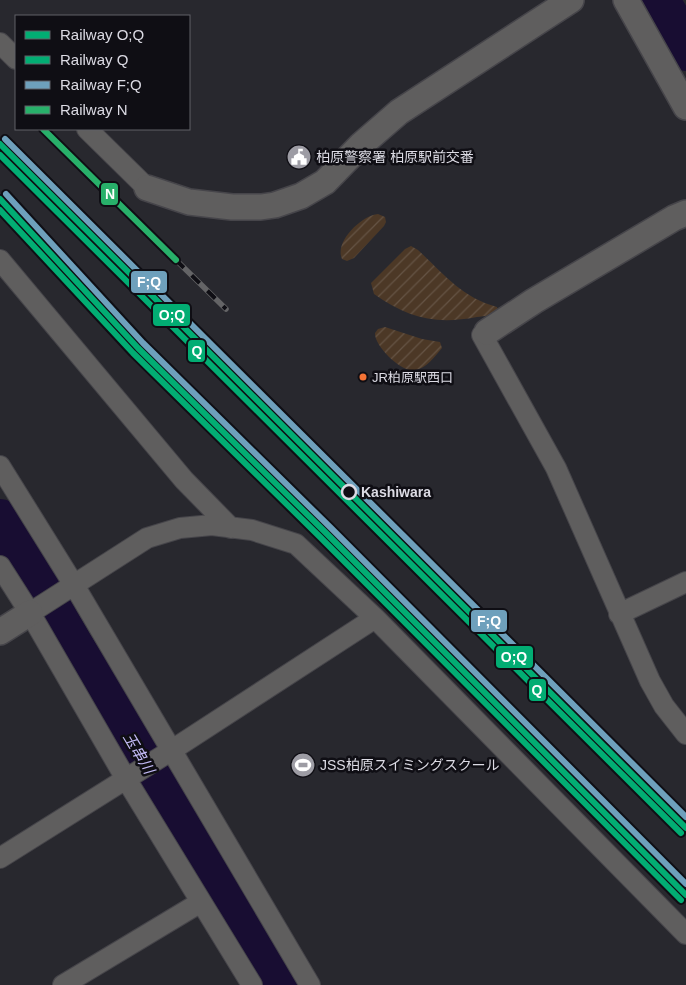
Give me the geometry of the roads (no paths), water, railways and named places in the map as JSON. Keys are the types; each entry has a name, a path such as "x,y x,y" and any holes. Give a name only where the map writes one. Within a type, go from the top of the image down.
{"street":[{"path":"88,130 147,188 203,205 239,207 275,204 301,196 325,182 361,145 399,112 571,0"},
{"path":"626,0 686,107"},
{"path":"0,43 15,58"},
{"path":"686,213 674,218 534,301 485,333 556,468 650,681 664,706 686,734"},
{"path":"0,260 184,480 231,528"},
{"path":"0,466 67,590 149,764 201,902 252,985"},
{"path":"0,632 147,538 180,528 212,525 252,530 296,544 375,618 686,934"},
{"path":"0,566 149,764 310,985"},
{"path":"619,614 686,582"},
{"path":"0,858 375,618"},
{"path":"63,985 201,902"}],"waterway":[{"path":"657,0 686,49"},
{"name":"玉串川","path":"0,521 71,645 160,786 231,909 278,985"}],"railway":[{"path":"176,260 226,309"}],"rail line":[{"name":"N","path":"44,130 176,260"},
{"name":"F;Q","path":"5,139 686,817"},
{"name":"O;Q","path":"0,144 686,828"},
{"name":"Q","path":"0,155 681,833"},
{"name":"F;Q","path":"6,194 143,343 330,527 686,884"},
{"name":"O;Q","path":"0,199 138,348 325,532 686,895"},
{"name":"Q","path":"0,210 133,353 320,537 681,900"}],"place":[{"name":"柏原警察署 柏原駅前交番","path":"299,157"},
{"name":"JR柏原駅西口","path":"363,377"},
{"name":"Kashiwara","path":"349,492"},
{"name":"JSS柏原スイミングスクール","path":"303,765"}]}
